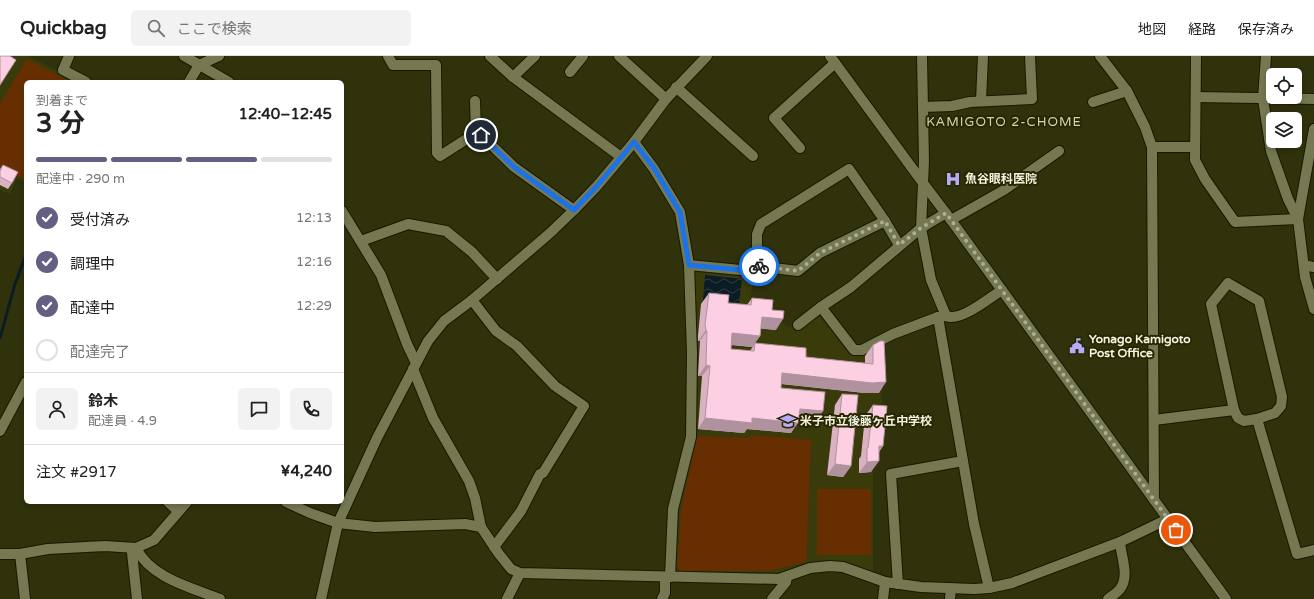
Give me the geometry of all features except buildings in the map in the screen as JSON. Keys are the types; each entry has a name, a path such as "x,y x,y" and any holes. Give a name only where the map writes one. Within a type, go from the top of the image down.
{"street":[{"path":"69,56 62,70 82,80"},
{"path":"184,56 225,80"},
{"path":"191,80 199,65 219,56"},
{"path":"388,56 393,65 436,65 437,153 440,156 476,133"},
{"path":"490,56 513,77 621,157"},
{"path":"513,77 535,56"},
{"path":"570,72 583,56"},
{"path":"619,56 666,99"},
{"path":"321,599 338,523 377,438 428,341 444,321 497,279 574,210 597,186 634,142 676,87 707,56"},
{"path":"922,56 924,161 921,228 931,280 942,317 963,461 974,524 989,588"},
{"path":"981,101 983,56"},
{"path":"923,107 952,106 981,101 1032,99 1030,56"},
{"path":"1100,56 1127,91 1145,127 1152,147 1154,500"},
{"path":"1196,56 1195,160 1205,179 1235,222 1298,219"},
{"path":"1266,56 1263,99 1271,152 1288,199 1298,219 1302,257 1309,266 1304,277 1314,309"},
{"path":"800,148 774,118 832,59 922,183 949,216 1226,599"},
{"path":"676,87 753,156"},
{"path":"1093,102 1127,91"},
{"path":"1196,97 1314,99"},
{"path":"475,101 476,133"},
{"path":"1298,219 1314,129"},
{"path":"476,133 481,135 514,167 574,210"},
{"path":"634,142 654,168 680,212 689,265 692,354 691,437 673,509 668,577 665,593 662,599"},
{"path":"1152,147 1195,147"},
{"path":"798,325 821,307 851,287 921,228 1004,190 1059,150"},
{"path":"757,266 757,234 761,224 849,170 885,221 899,245"},
{"path":"344,214 381,275 433,418 469,481 475,498 481,528 511,569 520,573 779,579 810,568 830,566 843,567 885,582 898,584 921,587 974,589 989,588 1012,583 1120,542 1168,519"},
{"path":"689,265 751,271 757,266 798,271 820,253 885,221"},
{"path":"361,241 408,224 446,230 472,252 497,279"},
{"path":"1228,283 1259,301 1282,397 1282,406 1275,413 1257,419 1244,421 1238,418 1234,410 1211,304 1228,283"},
{"path":"821,307 854,350 862,350 892,334 942,317 950,318 963,314 1002,290"},
{"path":"472,300 496,331 517,346 555,386 584,406 543,473 540,474 521,511 494,547"},
{"path":"0,431 24,386"},
{"path":"1154,420 1234,410"},
{"path":"1257,419 1297,554 1314,550"},
{"path":"898,584 891,474 963,461"},
{"path":"170,504 178,511"},
{"path":"137,599 132,553 136,548 154,540 185,504"},
{"path":"290,504 338,523 375,527 464,524 481,528"},
{"path":"1108,599 1119,590 1124,583 1125,574 1120,542"},
{"path":"0,554 20,554 48,549 105,546 136,548"},
{"path":"136,548 140,555 154,569 174,581 220,599"},
{"path":"20,554 25,599"},
{"path":"506,599 520,573"},
{"path":"772,599 786,582 787,577"},
{"path":"883,599 885,582"},
{"path":"950,599 951,588"}],"shaded area":[{"path":"0,56 28,56 74,80 24,80 24,181 17,178 10,194 0,190"},
{"path":"27,59 67,80 24,80 24,179 0,168 0,104"},
{"name":"米子市立後藤ヶ丘中学校","path":"692,268 754,276 750,300 774,311 787,327 791,327 813,310 852,352 865,350 880,354 883,414 873,460 873,574 837,561 816,563 782,574 678,574 673,570 677,509 693,443"},
{"path":"752,435 811,440 806,562 769,571 680,571 677,567 681,510 697,436 750,438"},
{"path":"817,489 871,489 871,555 817,555"}],"water":[{"path":"705,275 742,279 739,303 703,300"}],"waterway":[{"path":"0,338 15,284 24,260"}],"way so far":[{"path":"759,266 798,271 820,253 885,221 899,245 921,228 946,213 1176,530"}],"place":[{"name":"魚谷眼科医院","path":"953,179"},
{"name":"Yonago Kamigoto Post Office","path":"1077,346"},
{"name":"米子市立後藤ヶ丘中学校","path":"788,421"}],"district":[{"name":"KAMIGOTO 2-CHOME","path":"1004,122"}],"route":[{"path":"481,135 514,167 574,210 597,186 634,142 654,168 680,212 689,265 751,271 759,266"}]}
